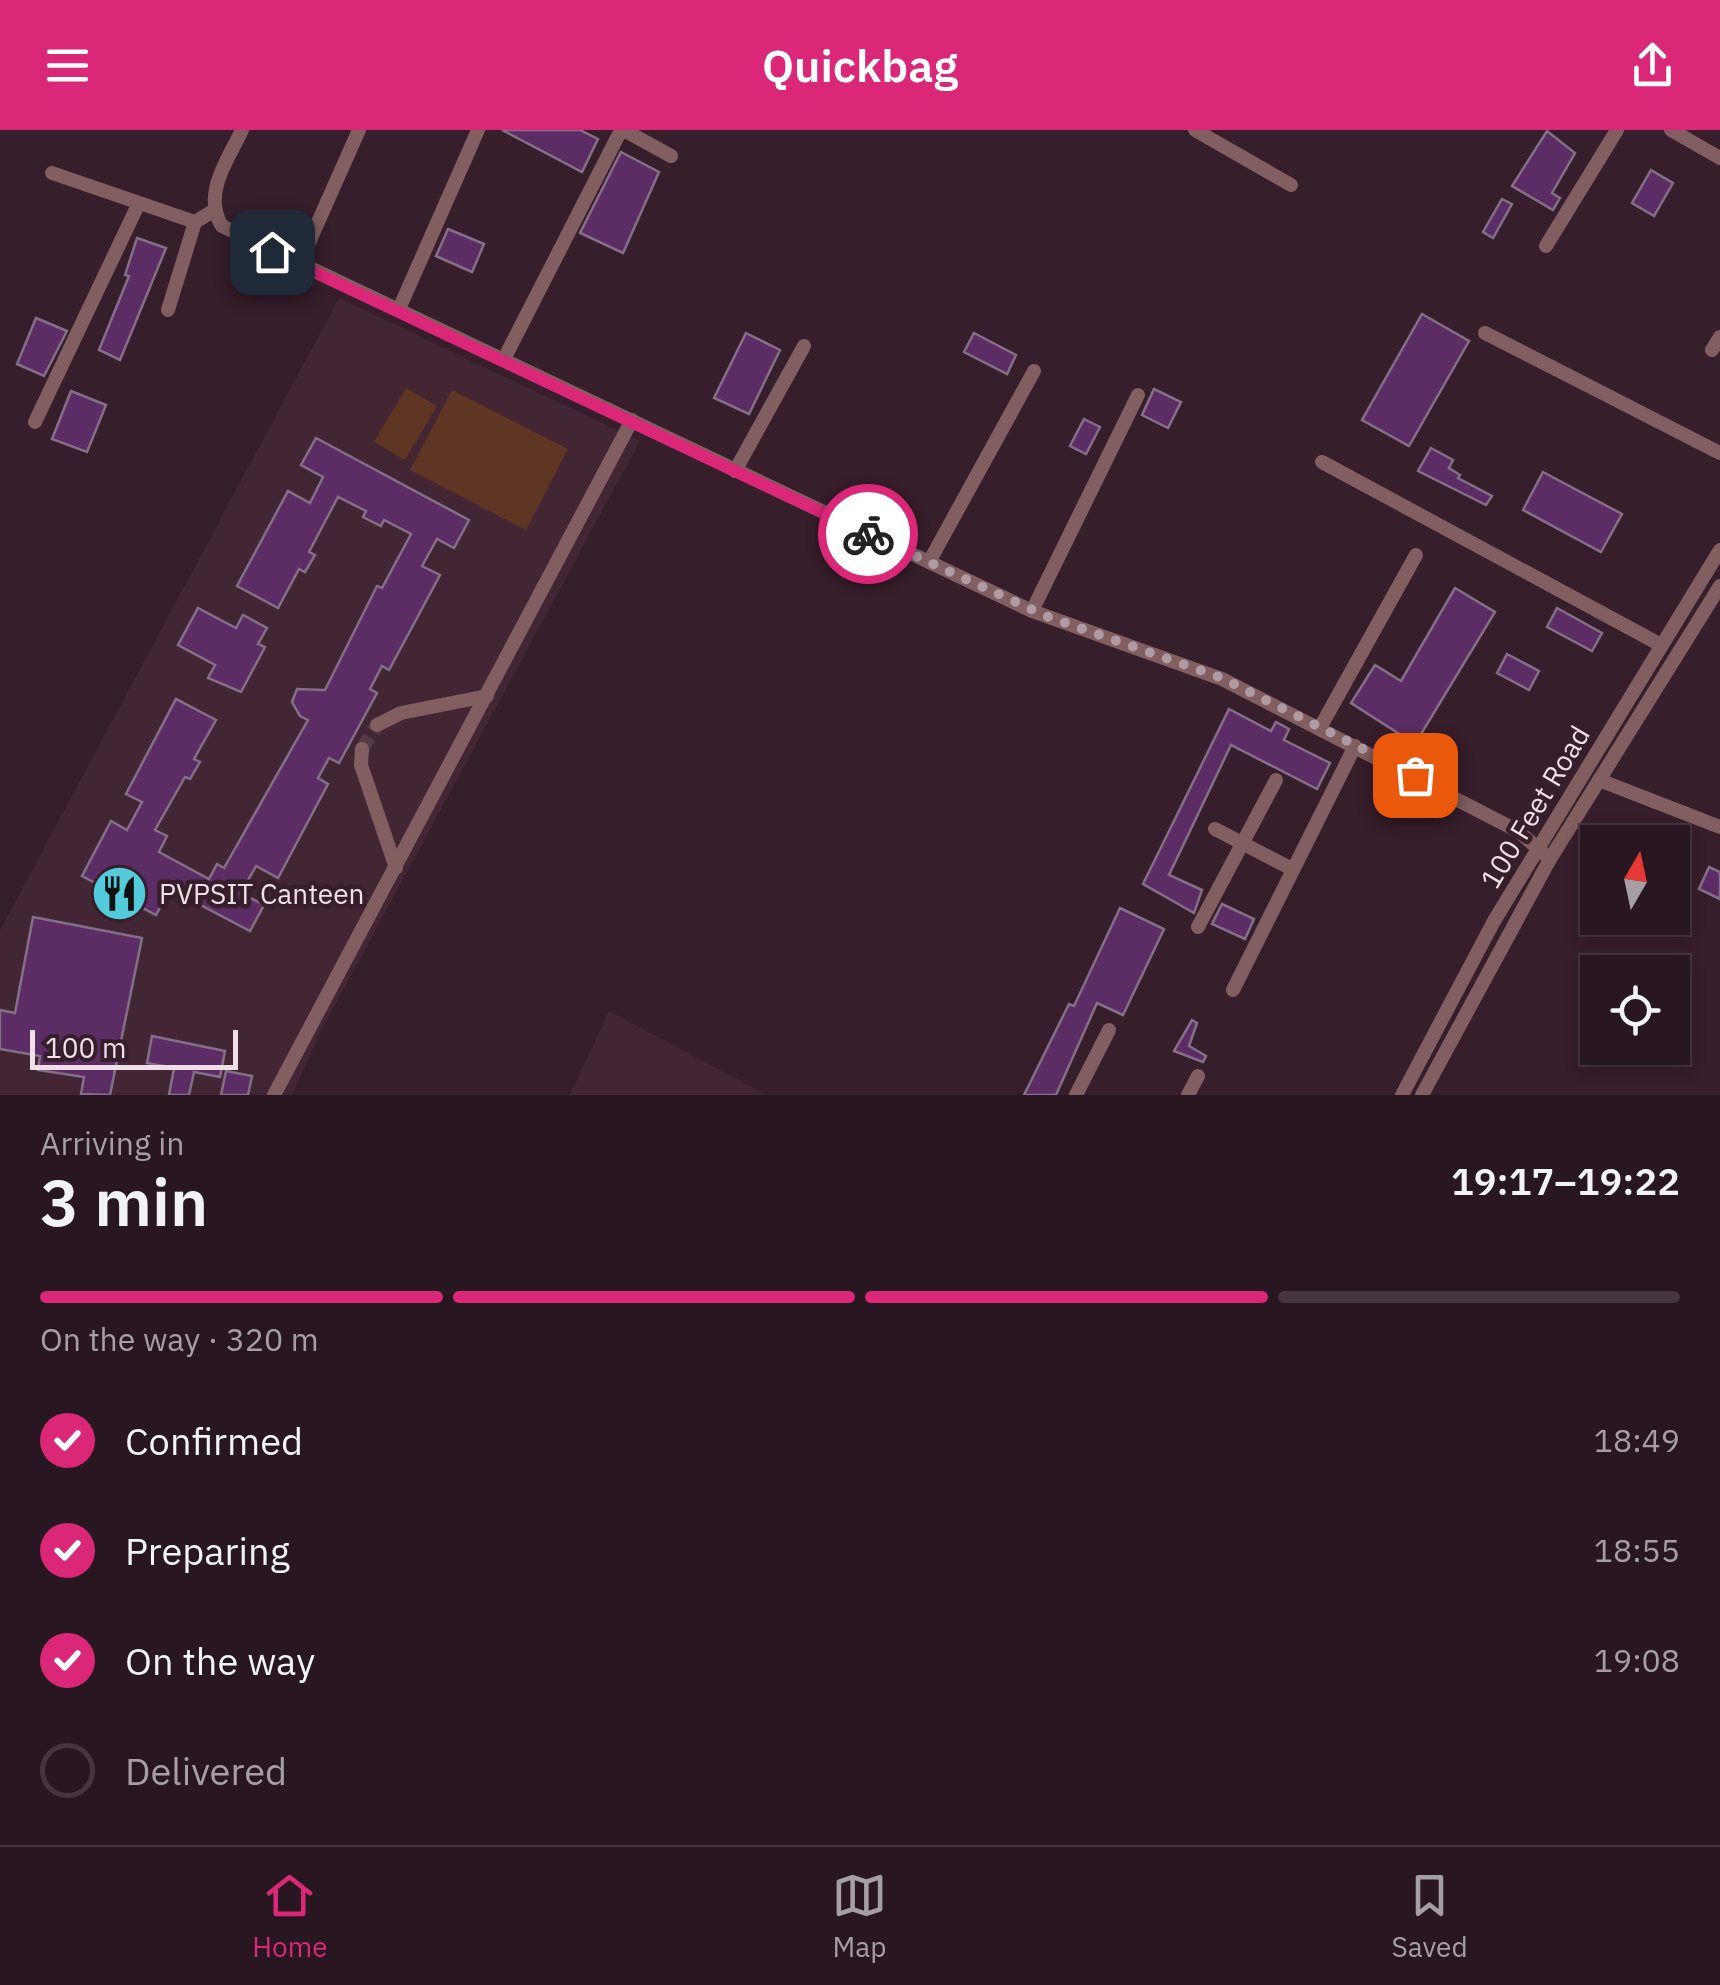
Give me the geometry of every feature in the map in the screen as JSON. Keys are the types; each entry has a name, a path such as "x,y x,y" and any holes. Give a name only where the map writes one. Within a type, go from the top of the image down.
{"street":[{"path":"242,130 217,183 213,211 222,226 1032,611 1220,678 1321,726 1518,831 1550,859"},
{"path":"300,264 359,130"},
{"path":"399,309 478,130"},
{"path":"504,359 623,130 672,156"},
{"path":"1195,130 1291,185"},
{"path":"1546,246 1616,130"},
{"path":"1672,130 1720,158"},
{"path":"52,173 195,222"},
{"path":"35,422 138,205"},
{"path":"168,310 195,222 213,211"},
{"path":"1485,333 1720,454"},
{"path":"735,471 804,346"},
{"path":"929,562 1034,371"},
{"path":"1032,611 1138,395"},
{"path":"274,1095 632,420"},
{"path":"1322,462 1661,645"},
{"name":"100 Feet Road","path":"1402,1095 1538,848 1720,550"},
{"path":"1321,726 1416,555"},
{"name":"100 Feet Road","path":"1422,1095 1550,859 1720,586"},
{"path":"376,726 401,713 487,696"},
{"path":"1233,990 1355,746"},
{"path":"362,749 360,766 396,868"},
{"path":"1198,927 1276,780"},
{"path":"1599,780 1720,827"},
{"path":"1215,829 1292,870"},
{"path":"1076,1095 1110,1030"},
{"path":"1188,1095 1198,1076"}],"shaded area":[{"path":"339,298 640,441 320,1033 292,1095 0,1095 0,930"},
{"path":"406,388 437,406 405,460 374,442"},
{"path":"452,390 568,449 526,530 410,470"},
{"path":"609,1011 767,1095 570,1095"}],"building":[{"path":"502,130 580,130 598,139 582,172"},
{"path":"1547,131 1575,153 1552,193 1560,198 1553,210 1512,186"},
{"path":"621,152 659,172 623,253 580,233"},
{"path":"1651,170 1673,183 1654,216 1632,203"},
{"path":"1502,199 1512,204 1493,238 1483,232"},
{"path":"448,229 484,244 472,272 436,256"},
{"path":"137,238 166,248 120,360 99,350 129,276 125,275"},
{"path":"1422,314 1469,341 1409,446 1362,420"},
{"path":"36,318 67,331 44,376 17,364"},
{"path":"746,333 780,350 749,414 714,398"},
{"path":"974,333 1016,355 1007,374 964,352"},
{"path":"1154,389 1181,402 1168,428 1142,415"},
{"path":"71,391 106,405 87,452 52,439"},
{"path":"1084,419 1100,427 1086,454 1070,446"},
{"path":"316,438 469,520 454,548 437,539 422,566 440,575 389,670 382,666 370,689 377,693 339,763 329,758 318,778 328,784 278,878 256,866 241,893 264,905 250,931 170,889 156,915 82,876 111,821 127,830 142,802 126,794 176,699 216,720 194,759 200,762 190,779 185,777 155,830 167,836 159,852 209,879 217,864 224,868 308,720 300,716 292,702 297,689 325,690 377,586 382,588 411,534 384,520 381,526 363,517 366,511 338,497 309,552 315,555 305,572 299,569 278,608 237,586 288,491 310,503 323,477 301,465"},
{"path":"1431,448 1453,460 1449,468 1460,475 1458,478 1492,496 1486,505 1418,471"},
{"path":"1543,472 1622,514 1601,552 1523,510"},
{"path":"1455,588 1495,612 1415,744 1351,703 1375,665 1401,681"},
{"path":"198,608 236,628 243,615 267,628 258,644 265,647 241,692 208,678 215,665 178,645"},
{"path":"1557,608 1602,633 1592,651 1547,627"},
{"path":"1507,654 1539,671 1529,690 1497,673"},
{"path":"1229,709 1271,731 1276,722 1289,729 1284,740 1330,763 1317,789 1231,745 1169,875 1202,890 1194,913 1143,884"},
{"path":"1709,867 1720,872 1720,899 1699,889"},
{"path":"1222,904 1254,919 1245,939 1212,924"},
{"path":"1120,908 1164,929 1123,1015 1097,1003 1056,1095 1024,1095 1069,1004 1074,1006"},
{"path":"33,917 142,938 110,1095 81,1094 84,1077 38,1070 40,1056 0,1049 0,1010 15,1013"},
{"path":"1192,1020 1197,1023 1189,1046 1206,1056 1203,1062 1174,1051"},
{"path":"152,1036 225,1051 220,1077 194,1072 189,1095 169,1095 174,1068 147,1063"},
{"path":"226,1071 252,1076 248,1095 221,1095"}],"tunnel":[{"path":"362,749 377,725"}],"way so far":[{"path":"868,534 1046,616 1222,678 1415,775"}],"place":[{"name":"PVPSIT Canteen","path":"120,894"}],"route":[{"path":"272,252 868,534"}]}
